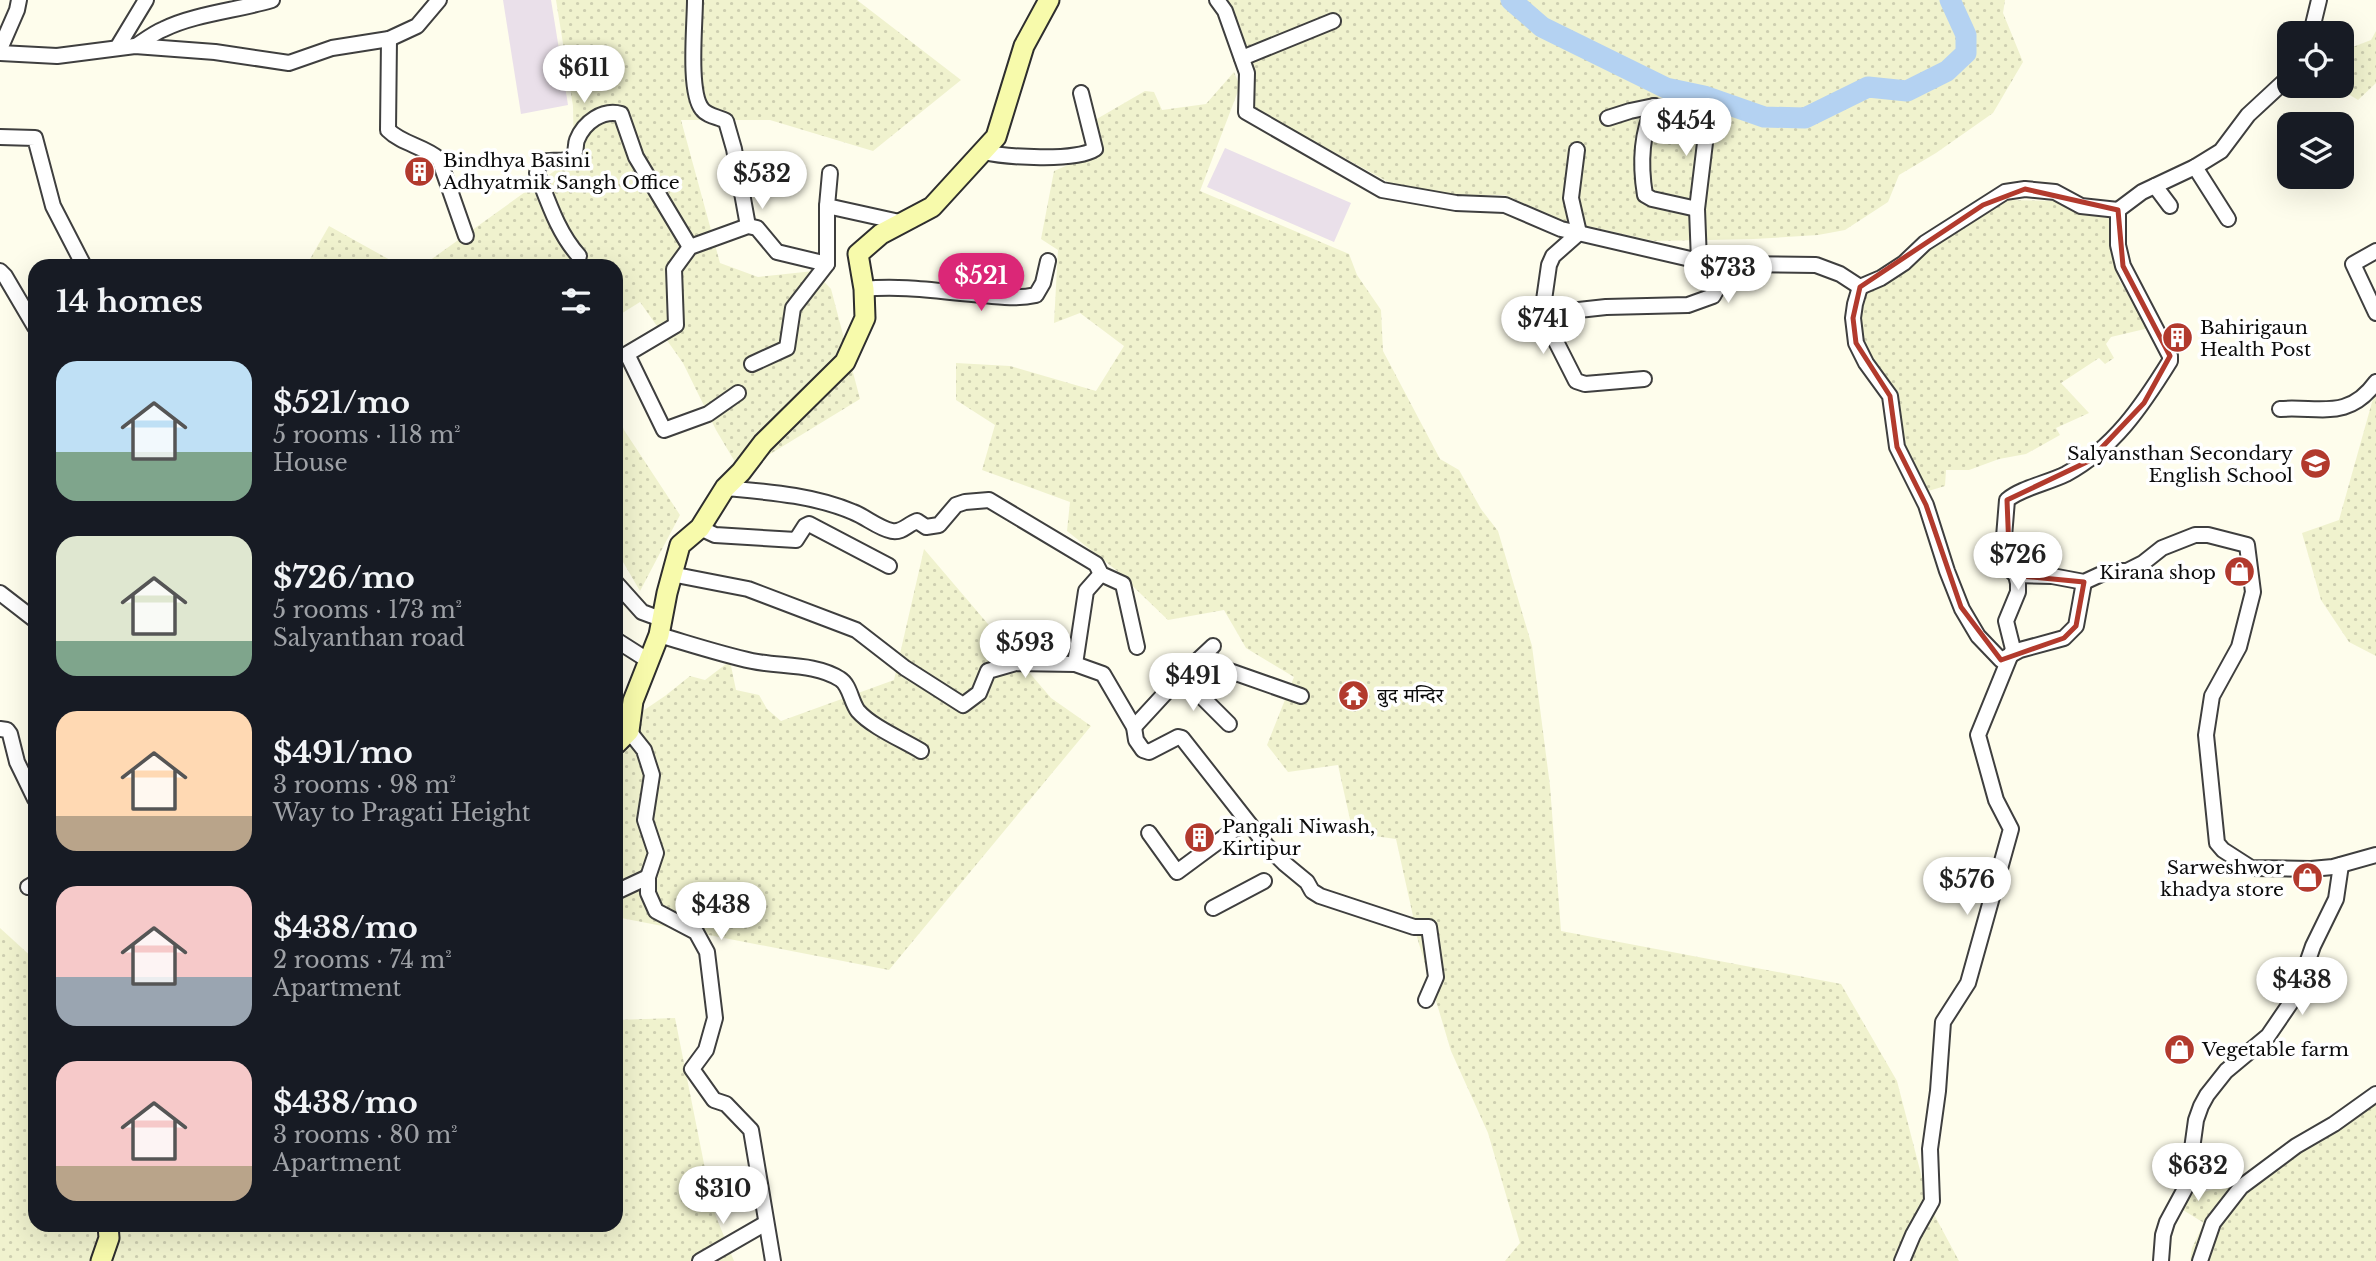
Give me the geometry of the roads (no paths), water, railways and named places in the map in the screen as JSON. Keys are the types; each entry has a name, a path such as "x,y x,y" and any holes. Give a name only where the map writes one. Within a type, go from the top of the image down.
{"street":[{"path":"19,0 0,51 57,56 135,46 215,52 289,63 332,48 389,39 417,26 439,0"},
{"path":"117,48 146,0"},
{"path":"135,46 165,28 272,0"},
{"path":"695,0 694,83 700,108 726,121 734,149 747,226"},
{"path":"623,735 660,627 680,545 700,528 725,488 763,443 845,362 865,318 859,254 881,234 932,207 996,138 1024,46 1049,0"},
{"path":"1217,0 1225,11 1247,73 1246,112 1382,190 1456,203 1505,205 1561,229 1699,261 1723,264 1816,265 1829,269 1860,287"},
{"path":"2314,21 2319,0"},
{"path":"1242,58 1333,21"},
{"path":"389,39 388,130 394,136 431,152 439,159 466,236"},
{"path":"1860,287 1881,278 1904,263 1925,243 2005,192 2025,189 2055,192 2081,206 2118,210 2142,192 2195,167 2221,151 2248,115 2277,89"},
{"path":"983,152 1002,157 1088,153 1094,149 1081,93"},
{"path":"1608,118 1654,106 1708,118 1697,209 1699,261"},
{"path":"1654,106 1645,125 1642,146 1645,195 1651,200 1697,209"},
{"path":"579,256 556,220 537,167 551,160 569,159 574,155 577,140 583,130 598,115 613,111 621,114 636,157 690,247"},
{"path":"0,137 35,138 53,205 80,259"},
{"path":"1577,150 1571,198 1579,233"},
{"path":"2195,167 2228,219"},
{"path":"752,364 788,348 793,308 827,264 830,173"},
{"path":"2155,186 2169,206"},
{"path":"827,206 904,223"},
{"path":"1902,1261 1932,1201 1930,1149 1943,1022 1968,983 2011,829 1996,800 1978,735 2013,649 2006,621 2018,593 2018,583 2016,575 2009,569 2005,548 2007,500 2018,492 2039,486 2089,461 2121,431 2144,403 2170,361 2170,356 2123,266 2118,245 2118,210"},
{"path":"738,393 708,414 664,430 628,354 676,325 674,269 690,247 747,226 757,228 777,253 827,264"},
{"path":"1579,233 1553,256 1549,265 1542,314 1576,381 1585,384 1644,379"},
{"path":"2376,251 2353,264 2376,313"},
{"path":"864,289 893,286 932,292 1022,298 1036,295 1044,283 1048,261"},
{"path":"1542,314 1606,307 1688,304 1713,296 1723,264"},
{"path":"0,271 28,315"},
{"path":"1860,287 1853,318 1856,343 1866,363 1890,396 1896,447 1927,505 1947,571 1962,609 1978,636 2001,660 2020,650 2064,638 2076,626 2084,582"},
{"path":"2280,409 2344,409 2359,401 2376,382"},
{"path":"725,488 778,492 800,497 852,511 890,531 897,531 916,522 926,527 939,525 956,505 989,500 1096,564 1101,574 1123,584 1137,647"},
{"path":"700,528 715,535 796,540 809,524 889,566"},
{"path":"2016,575 2052,576 2084,582 2108,571 2127,571 2143,563 2162,548 2195,534 2247,545 2253,592 2239,647 2212,696 2206,735 2217,843 2222,850 2251,868 2311,869 2341,865 2376,855"},
{"path":"671,574 748,589 856,630 905,668 964,705 979,692 988,671 1016,663 1075,664 1103,674 1134,727 1136,740 1144,751 1149,752 1178,737 1182,738 1246,821 1284,863 1307,882 1312,891 1414,927 1429,927 1436,977 1426,1000"},
{"path":"1075,664 1086,591 1101,574"},
{"path":"623,591 660,627 733,657 820,671 836,677 843,681 858,710 871,721 921,751"},
{"path":"0,593 28,615"},
{"path":"623,645 649,662"},
{"path":"1134,727 1209,650 1227,670 1301,696"},
{"path":"1181,676 1229,724"},
{"path":"0,729 7,730 17,762 28,785"},
{"path":"623,739 643,750 652,775 645,820 656,853 648,877 648,893 656,911 696,932 707,952 715,1018 706,1051 692,1069 714,1100 726,1104 751,1130 773,1261"},
{"path":"1149,833 1177,872 1246,821"},
{"path":"2161,1261 2167,1222 2187,1185 2200,1106 2226,1071 2268,1036 2296,995 2313,946 2336,899 2341,865"},
{"path":"623,888 648,877"},
{"path":"1213,908 1264,881"},
{"path":"2200,1261 2213,1223 2241,1187 2296,1146 2376,1094"},
{"path":"700,1261 766,1223"},
{"path":"101,1261 109,1232"}],"waterway":[{"path":"1511,0 1542,27 1666,88 1704,96 1764,117 1805,118 1868,87 1907,91 1947,71 1966,53 1966,35 1950,0"}],"place":[{"name":"Bindhya Basini Adhyatmik Sangh Office","path":"420,171"},
{"name":"Bahirigaun Health Post","path":"2177,338"},
{"name":"Salyansthan Secondary English School","path":"2316,464"},
{"name":"Kirana shop","path":"2239,572"},
{"name":"बुद मन्दिर","path":"1354,695"},
{"name":"Pangali Niwash, Kirtipur","path":"1199,837"},
{"name":"Sarweshwor khadya store","path":"2307,878"},
{"name":"Vegetable farm","path":"2179,1049"}]}
